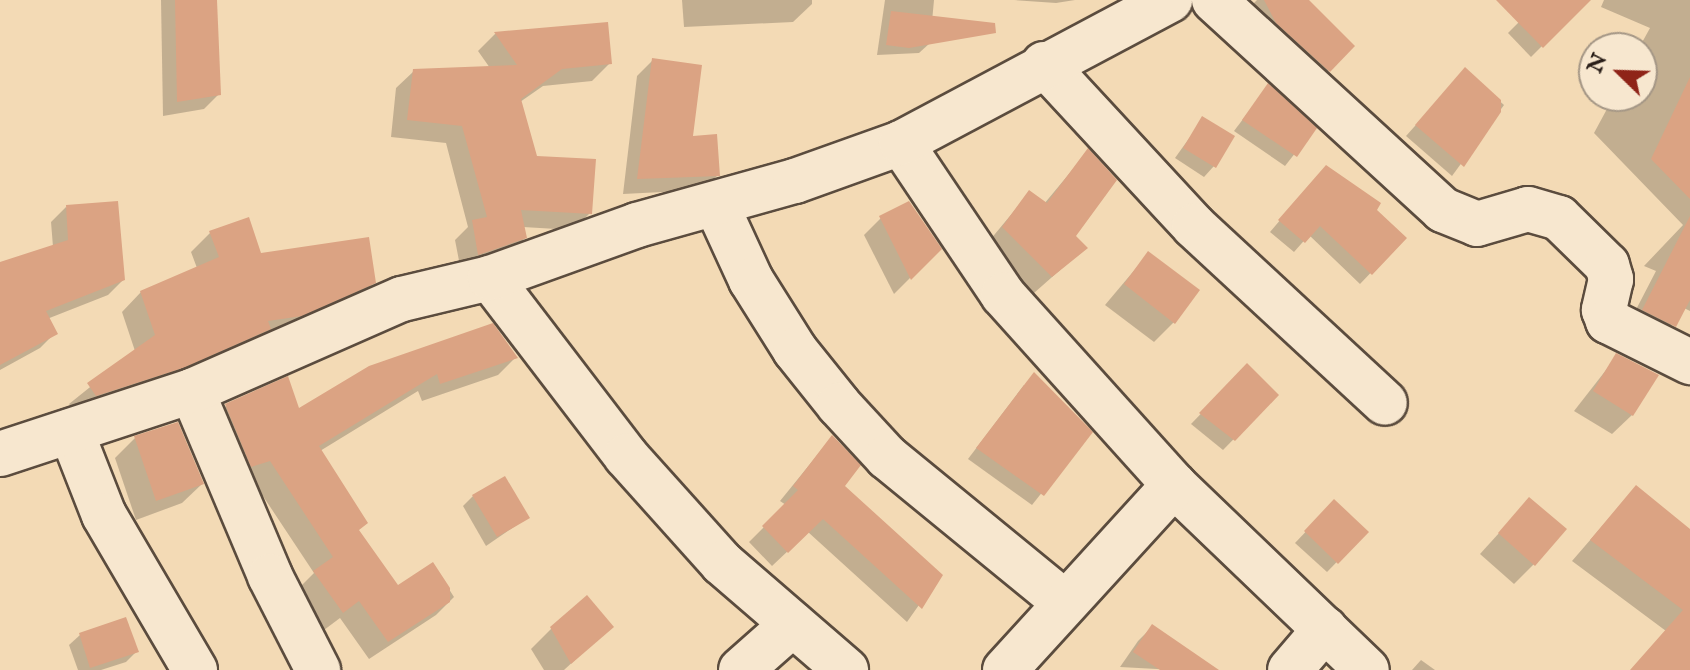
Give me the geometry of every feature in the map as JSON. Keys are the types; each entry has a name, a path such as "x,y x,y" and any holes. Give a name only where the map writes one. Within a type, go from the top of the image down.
{"street":[{"path":"0,454 192,391 358,315 490,278 637,225 716,204 901,143 1044,64 1170,0"},
{"path":"1214,0 1443,210 1477,224 1528,209 1559,218 1607,265 1611,279 1604,310 1608,321 1690,362"},
{"path":"1044,64 1194,226 1385,403"},
{"path":"901,143 1003,295 1174,485 1250,563 1367,670"},
{"path":"716,204 751,280 795,350 839,405 887,457 1064,602"},
{"path":"490,278 626,456 722,563 846,670"},
{"path":"192,391 270,576 318,670"},
{"path":"71,431 104,515 195,670"},
{"path":"1005,670 1174,485"},
{"path":"741,670 793,624"},
{"path":"1290,670 1325,629"}],"building":[{"path":"175,0 217,0 221,95 177,102"},
{"path":"1264,0 1309,0 1355,46 1330,72 1276,23"},
{"path":"1496,0 1591,0 1543,48"},
{"path":"891,11 995,23 996,33 909,48 886,45"},
{"path":"608,22 612,64 562,69 521,99 537,156 596,159 592,214 521,210 527,238 478,255 472,220 487,217 462,126 407,120 413,69 517,65 494,32"},
{"path":"652,58 702,65 693,136 717,134 720,176 637,179"},
{"path":"1465,67 1501,100 1501,112 1464,167 1415,125"},
{"path":"1690,77 1690,199 1651,159"},
{"path":"1268,83 1317,128 1297,157 1242,120"},
{"path":"1202,116 1235,136 1216,168 1183,148"},
{"path":"1088,148 1117,180 1076,236 1088,248 1052,277 1002,227 1029,190 1047,203"},
{"path":"1326,165 1381,203 1377,210 1407,238 1372,275 1320,226 1305,243 1278,220"},
{"path":"118,201 125,280 46,311 58,334 0,365 0,262 68,240 66,205"},
{"path":"909,201 942,249 911,280 879,216"},
{"path":"1690,216 1690,300 1676,327 1642,310"},
{"path":"249,217 261,253 369,237 376,283 302,316 268,321 271,329 183,368 96,396 87,383 155,335 140,291 219,257 209,231"},
{"path":"1148,251 1200,290 1175,324 1124,284"},
{"path":"493,323 518,358 440,384 437,374 319,446 368,523 359,530 398,585 433,562 450,588 450,602 388,642 359,601 343,613 313,571 333,557 270,461 251,467 225,404 288,376 299,408 369,366"},
{"path":"1616,353 1659,375 1633,416 1593,391"},
{"path":"1247,363 1279,395 1235,441 1199,413"},
{"path":"1034,372 1093,432 1044,496 976,448"},
{"path":"178,422 204,484 156,501 134,436"},
{"path":"832,435 861,465 845,486 943,575 922,609 823,519 788,553 762,526 798,490 793,486"},
{"path":"505,476 530,518 497,537 472,495"},
{"path":"1636,485 1690,529 1690,670 1630,670 1683,610 1590,540"},
{"path":"1529,497 1567,529 1535,566 1498,533"},
{"path":"1334,499 1369,532 1338,564 1304,531"},
{"path":"587,595 614,627 571,664 550,627"},
{"path":"126,617 139,652 90,668 79,633"},
{"path":"1152,624 1219,670 1160,670 1133,652"}]}
